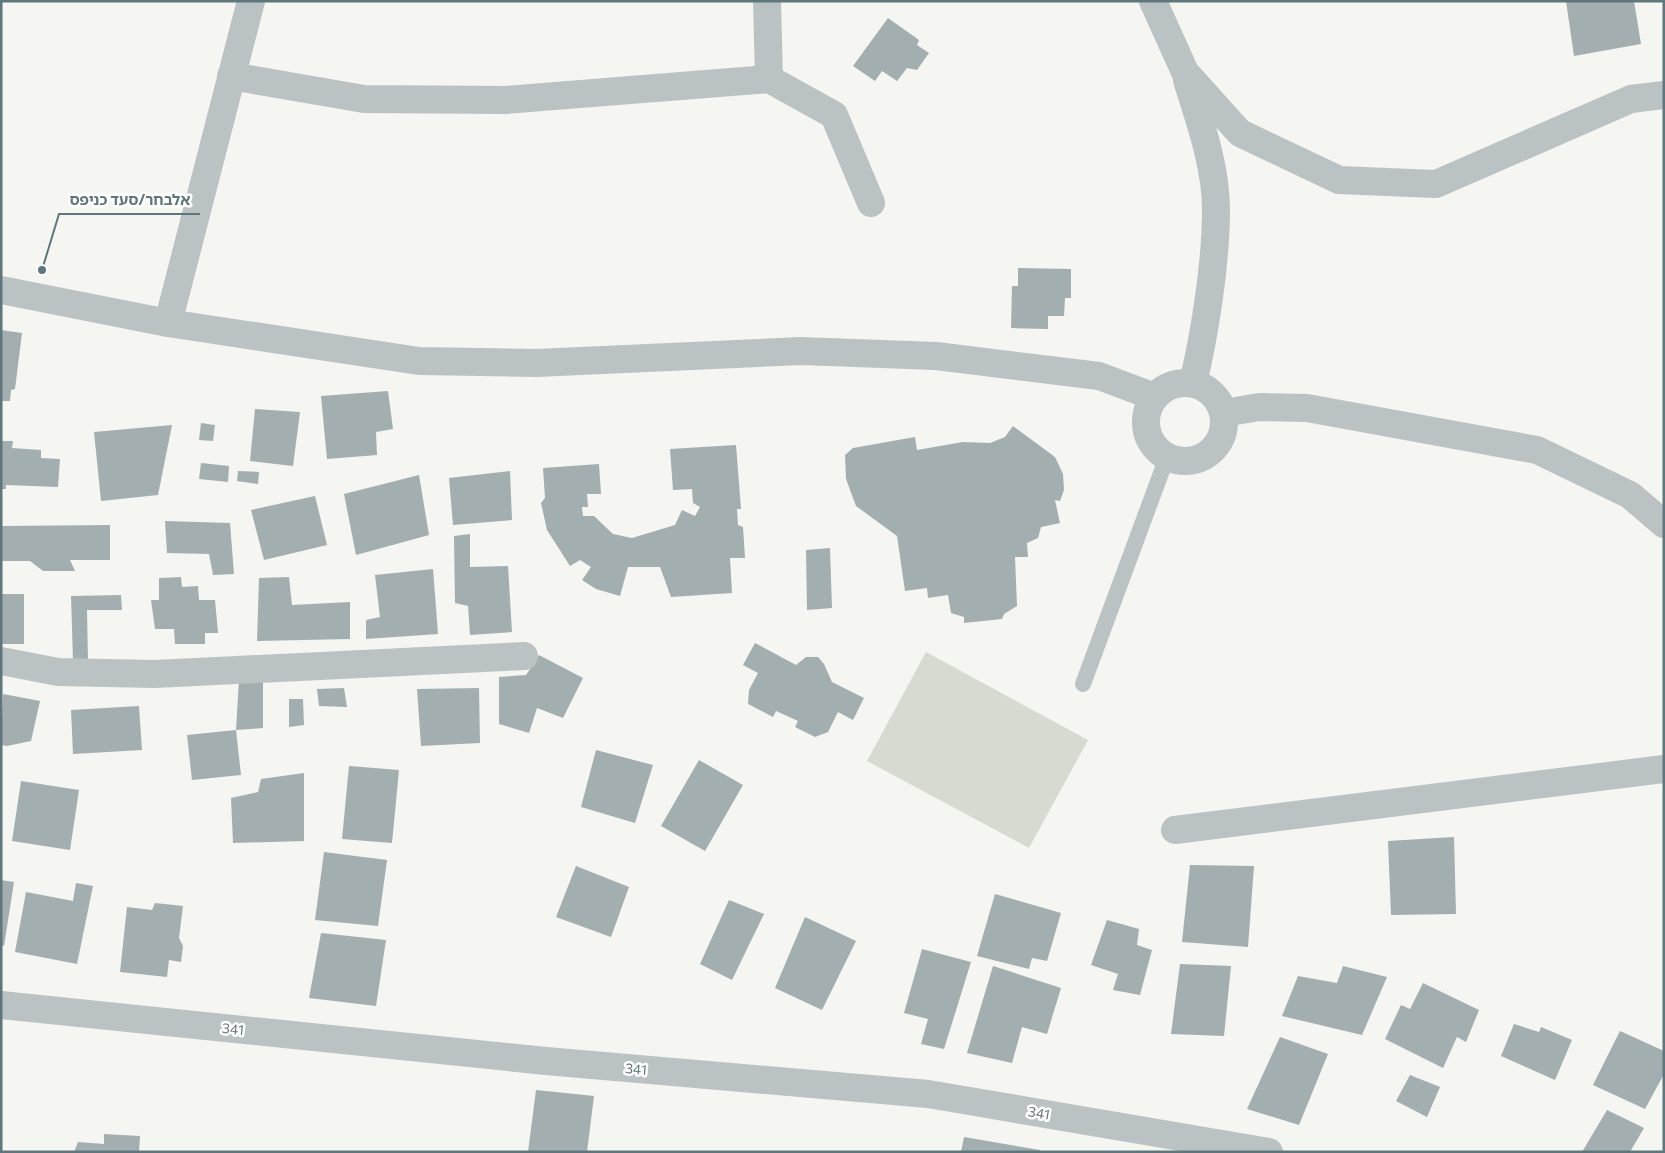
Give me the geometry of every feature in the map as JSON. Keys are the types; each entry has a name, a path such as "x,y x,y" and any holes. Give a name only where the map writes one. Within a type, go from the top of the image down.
{"street":[{"path":"168,323 230,76 251,1"},
{"path":"767,1 769,79"},
{"path":"1153,1 1185,72 1207,145 1216,209 1210,281 1193,384"},
{"path":"1185,72 1240,133 1339,180 1436,184 1631,99 1664,95"},
{"path":"230,76 364,99 495,100 769,79 834,115 871,203"},
{"path":"1,290 168,323 419,360 536,363 801,351 936,356 1099,376 1155,398"},
{"path":"1183,382 1193,384 1209,390 1219,400 1224,413 1225,426 1221,440 1214,450 1203,457 1191,461 1179,461 1167,457 1157,450 1150,440 1146,428 1146,415 1150,403 1170,385 1183,382"},
{"path":"1224,413 1259,407 1307,408 1537,450 1630,495 1664,524"},
{"path":"1,661 58,672 155,674 524,656"},
{"path":"1175,830 1664,769"},
{"name":"341","path":"1,1005 546,1061 928,1094 1269,1152"}],"lane":[{"path":"1083,684 1167,457"}],"shaded area":[{"path":"926,652 1088,740 1029,848 867,761"}],"building":[{"path":"1566,1 1634,1 1641,44 1574,56"},
{"path":"888,18 919,40 917,45 929,53 917,70 907,68 897,81 882,71 875,81 853,66"},
{"path":"1018,268 1071,269 1071,298 1065,298 1064,316 1048,316 1048,329 1011,328 1012,286 1018,286"},
{"path":"1,330 22,333 15,389 11,390 10,401 1,401"},
{"path":"388,391 393,429 376,432 377,455 327,459 321,396"},
{"path":"255,409 300,412 293,466 250,461"},
{"path":"201,423 215,425 213,441 199,440"},
{"path":"172,425 158,495 101,501 94,432"},
{"path":"1013,426 1055,457 1063,474 1064,490 1060,501 1055,500 1060,523 1041,527 1038,538 1027,543 1028,557 1015,557 1017,606 1004,614 1002,619 964,623 964,617 951,613 948,595 928,598 927,588 905,591 897,536 856,506 846,479 845,455 853,448 915,437 917,450 963,442 990,443 1005,437"},
{"path":"1,441 13,441 12,448 41,450 41,458 60,459 58,487 6,485 6,489 1,489"},
{"path":"736,445 741,509 737,509 738,525 743,527 745,558 730,558 732,593 671,597 660,567 628,567 620,596 596,589 582,580 591,567 580,560 570,566 547,530 541,503 545,498 543,468 599,464 601,494 587,494 588,507 582,507 583,516 594,516 613,534 632,538 675,525 682,510 695,516 700,507 693,503 692,489 673,490 670,449"},
{"path":"201,463 229,466 228,482 199,479"},
{"path":"238,471 259,472 258,484 237,481"},
{"path":"510,471 512,520 453,525 449,478"},
{"path":"419,475 429,535 356,555 344,494"},
{"path":"315,496 327,545 264,560 251,510"},
{"path":"165,521 230,523 234,574 213,575 209,554 167,553"},
{"path":"110,525 110,560 70,560 75,571 43,571 30,561 1,561 1,526"},
{"path":"470,534 470,567 508,566 512,632 470,635 468,606 455,603 454,536"},
{"path":"830,548 832,608 807,610 806,550"},
{"path":"433,569 438,634 366,639 366,620 380,617 375,575"},
{"path":"181,577 182,587 198,586 199,600 215,600 218,633 205,633 205,644 175,644 174,629 155,629 151,600 159,600 159,578"},
{"path":"289,577 292,605 350,602 350,639 257,641 259,578"},
{"path":"1,594 24,594 24,644 1,644"},
{"path":"121,595 122,610 87,610 88,661 73,661 71,596"},
{"path":"755,643 796,665 806,657 818,657 824,664 832,682 864,698 853,720 838,712 828,732 815,737 795,727 798,721 776,711 773,717 748,704 749,690 758,673 743,665"},
{"path":"539,655 583,678 563,718 537,708 529,733 499,724 499,677 526,675"},
{"path":"263,678 263,728 236,730 239,679"},
{"path":"344,688 347,707 319,706 317,689"},
{"path":"479,688 480,743 421,746 417,689"},
{"path":"3,694 40,701 31,741 7,746 1,745"},
{"path":"289,699 303,699 304,725 289,727"},
{"path":"139,706 142,750 73,754 71,710"},
{"path":"236,730 241,775 192,780 187,735"},
{"path":"596,750 653,765 635,823 581,807"},
{"path":"699,760 743,785 705,851 661,826"},
{"path":"349,766 399,770 392,843 342,839"},
{"path":"304,773 304,841 233,843 231,798 258,792 261,779"},
{"path":"21,781 79,790 70,850 12,841"},
{"path":"1454,837 1456,914 1391,915 1388,841"},
{"path":"324,852 387,860 378,926 315,920"},
{"path":"1190,865 1254,866 1248,947 1182,942"},
{"path":"576,866 629,887 611,937 556,917"},
{"path":"1,880 14,882 4,946 1,945"},
{"path":"76,883 93,886 77,964 15,952 26,892 73,901"},
{"path":"995,894 1061,913 1047,961 1032,958 1029,969 977,956"},
{"path":"729,900 764,914 732,980 700,964"},
{"path":"155,903 183,906 179,938 183,946 181,962 169,960 167,977 120,972 127,907 152,910"},
{"path":"805,917 856,941 822,1010 775,988"},
{"path":"1107,920 1139,929 1137,945 1152,950 1140,995 1113,990 1118,974 1091,965"},
{"path":"321,933 386,940 376,1006 309,998"},
{"path":"922,949 971,962 944,1049 921,1044 928,1019 904,1013"},
{"path":"1180,964 1231,966 1224,1036 1171,1034"},
{"path":"993,966 1061,988 1047,1034 1022,1027 1012,1063 967,1053"},
{"path":"1343,966 1387,977 1362,1035 1282,1016 1298,976 1337,983"},
{"path":"1423,983 1479,1010 1466,1042 1457,1037 1443,1068 1385,1039 1401,1005 1410,1009"},
{"path":"1514,1024 1539,1032 1541,1027 1572,1040 1555,1080 1501,1056"},
{"path":"1620,1031 1664,1051 1664,1074 1645,1109 1593,1085"},
{"path":"1280,1037 1328,1054 1299,1125 1247,1109"},
{"path":"1410,1075 1440,1087 1427,1117 1396,1101"},
{"path":"536,1090 594,1096 587,1152 528,1152"},
{"path":"1607,1110 1644,1128 1630,1152 1582,1152"},
{"path":"104,1134 140,1136 139,1152 74,1152 78,1142 104,1144"},
{"path":"964,1137 1040,1150 1039,1152 961,1152"}],"place":[{"name":"אלבחר/סעד כניפס","path":"42,270"}]}
